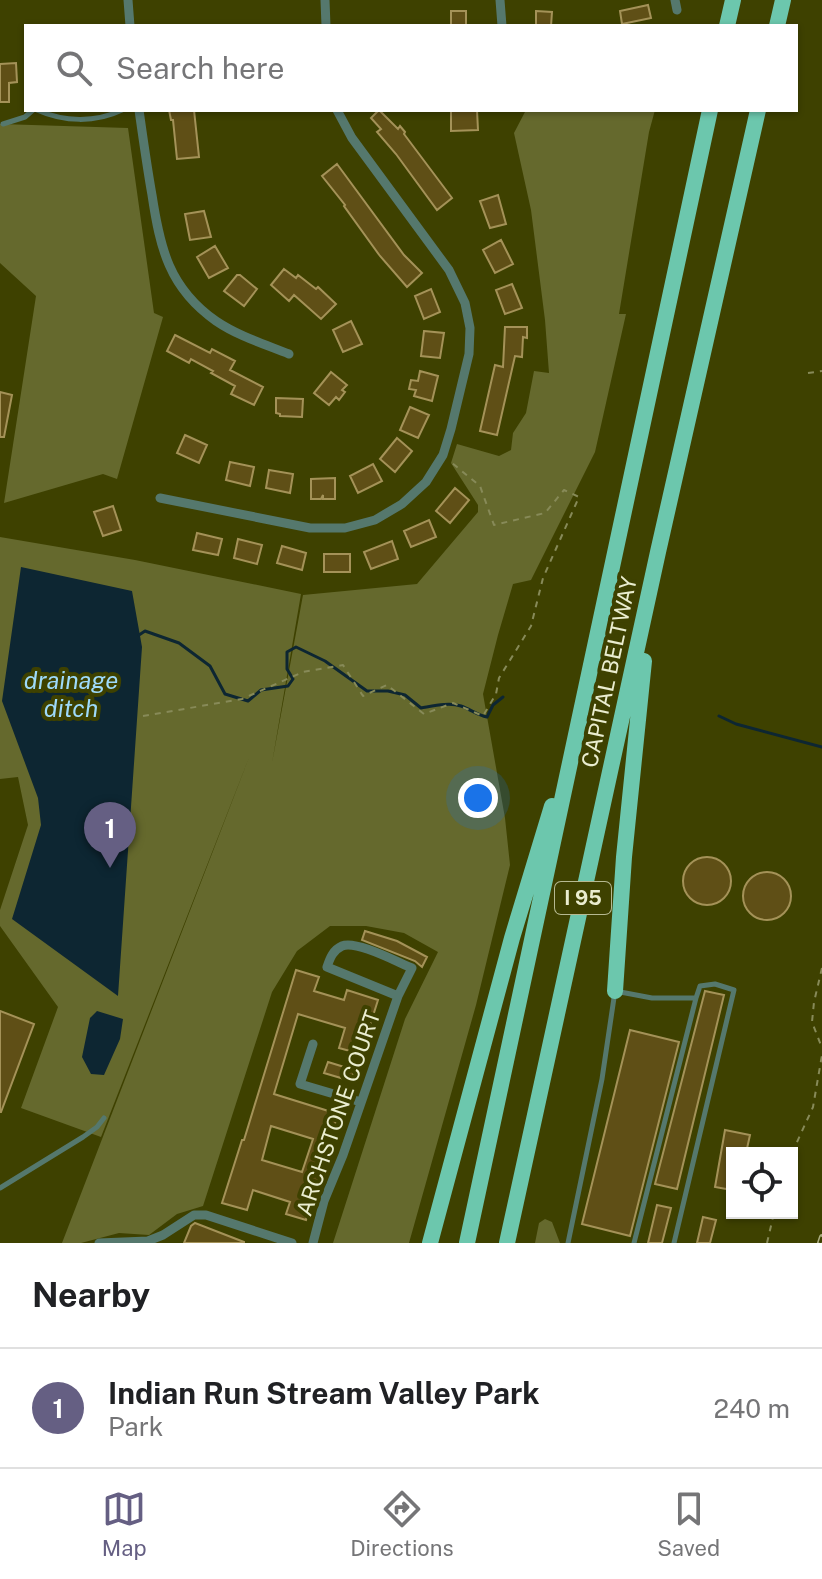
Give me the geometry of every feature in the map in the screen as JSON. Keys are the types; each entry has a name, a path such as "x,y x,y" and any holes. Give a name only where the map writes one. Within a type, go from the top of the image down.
{"highway":[{"path":"727,24 733,0"},
{"path":"777,24 783,0"},
{"name":"CAPITAL BELTWAY","path":"467,1243 710,112"},
{"name":"CAPITAL BELTWAY","path":"507,1243 758,112"},
{"path":"615,991 634,750 658,552"},
{"path":"430,1243 512,938 586,694"}],"street":[{"path":"128,0 130,24"},
{"path":"325,0 326,24"},
{"path":"500,0 502,24"},
{"path":"139,112 159,240 176,279 193,301 216,321 289,354"},
{"path":"160,498 310,528 345,528 375,520 402,504 426,482 443,455 469,354 470,328 465,303 449,270 352,138 338,112"},
{"name":"ARCHSTONE COURT","path":"313,1243 324,1201 398,996 412,968 353,944 341,946 332,954 327,967 398,996"},
{"path":"313,1044 300,1084 361,1102"},
{"path":"99,1243 148,1241 194,1215 206,1215 292,1243"}],"lane":[{"path":"3,124 32,112"},
{"path":"41,112 81,120 117,112"},
{"path":"634,1243 696,998 700,986 715,984 734,990 674,1243"},
{"path":"568,1243 602,1079 615,991 652,998 696,998"},
{"path":"0,1188 83,1137 104,1118"}],"path":[{"path":"808,373 822,371"},
{"path":"143,716 242,699 303,672 343,665 363,696 387,685 424,714 453,703 483,716 496,694 499,678 531,626 543,578 579,497 564,490 545,513 494,525 480,486 443,455"},
{"path":"822,968 812,1022 822,1048"},
{"path":"795,1147 813,1107 822,1055"},
{"path":"767,1243 773,1219"}],"green space":[{"path":"525,112 654,112 619,314 626,314 595,452 531,580 513,584 483,694 510,865 476,1005 409,1243 333,1243 405,1019 438,952 404,933 366,926 330,926 297,951 272,992 203,1206 177,1214 149,1235 119,1233 81,1243 62,1243 250,755 101,1137 21,1108 58,1007 0,926 0,910 28,825 18,777 0,779 0,537 135,560 301,594 272,763 303,595 417,584 478,512 478,505 451,463 457,444 499,456 511,450 513,433 526,413 534,371 549,373 531,210 514,133"},
{"path":"0,124 128,128 154,313 163,317 117,479 103,474 4,503 36,296 0,263"},
{"path":"545,1219 552,1222 560,1243 535,1243 539,1223"}],"water":[{"name":"drainage ditch","path":"21,567 132,591 142,647 118,996 12,919 41,825 38,798 2,701"},
{"path":"97,1011 123,1019 120,1039 104,1075 91,1074 82,1057 90,1018"}],"building":[{"path":"648,5 651,18 622,24 620,11"},
{"path":"451,11 466,11 466,24 451,24"},
{"path":"536,11 552,12 551,24 536,24"},
{"path":"16,63 17,82 9,83 9,102 0,102 0,64"},
{"path":"169,112 194,112 199,157 177,159"},
{"path":"381,112 398,129 400,126 452,198 437,210 377,132 381,129 371,118"},
{"path":"451,112 477,112 478,130 451,131"},
{"path":"337,164 404,255 422,273 407,287 380,256 322,176"},
{"path":"498,195 506,224 490,228 480,201"},
{"path":"204,211 211,237 190,240 185,214"},
{"path":"501,240 513,264 495,273 483,250"},
{"path":"215,246 228,268 209,278 197,257"},
{"path":"284,269 316,289 318,287 336,304 321,319 294,295 289,301 271,285"},
{"path":"237,275 257,289 244,306 224,291"},
{"path":"512,284 522,308 505,314 496,290"},
{"path":"431,289 440,312 424,319 415,296"},
{"path":"351,321 362,344 343,352 333,330"},
{"path":"505,327 527,327 527,338 523,337 522,357 515,356 497,435 480,431 495,365 503,367"},
{"path":"424,331 444,333 440,358 421,356"},
{"path":"175,335 210,353 212,349 235,361 230,370 263,387 254,405 231,394 235,386 211,373 213,371 167,351"},
{"path":"420,371 438,376 432,401 414,396 416,390 409,389 411,380 418,381"},
{"path":"331,372 347,385 339,400 336,397 329,405 314,393"},
{"path":"0,392 12,395 4,437 0,437"},
{"path":"276,398 303,399 302,417 280,416 276,413"},
{"path":"410,407 429,415 418,438 400,430"},
{"path":"185,435 207,445 199,463 177,453"},
{"path":"397,438 412,451 395,472 380,459"},
{"path":"230,462 254,467 250,486 226,480"},
{"path":"373,464 382,481 358,493 350,476"},
{"path":"269,470 293,474 290,493 266,488"},
{"path":"335,478 335,499 323,499 323,495 321,499 311,499 311,479"},
{"path":"455,488 469,500 450,523 436,511"},
{"path":"113,506 121,530 103,536 94,512"},
{"path":"429,520 436,537 411,547 404,531"},
{"path":"197,533 222,539 218,555 193,550"},
{"path":"238,539 262,545 257,564 234,558"},
{"path":"392,541 398,559 371,569 364,552"},
{"path":"282,546 306,553 302,570 277,563"},
{"path":"324,554 350,554 350,572 324,572"},
{"path":"707,857 724,864 731,881 724,898 707,905 690,898 683,881 690,864"},
{"path":"767,872 784,879 791,896 784,913 767,920 750,913 743,896 750,879"},
{"path":"365,931 397,941 427,957 422,967 415,961 362,940"},
{"path":"296,970 319,977 314,991 344,1000 347,990 378,1000 361,1054 339,1048 345,1028 298,1014 274,1094 338,1114 306,1220 286,1214 290,1202 253,1190 247,1210 222,1203","holes":["271,1126 313,1139 302,1172 262,1160"]},
{"path":"705,991 724,995 677,1189 655,1184"},
{"path":"0,1011 34,1024 1,1112 0,1112"},
{"path":"630,1030 679,1042 630,1236 582,1224"},
{"path":"328,1062 354,1070 351,1081 324,1073"},
{"path":"725,1130 750,1135 747,1147 726,1147 726,1189 715,1187"},
{"path":"657,1205 671,1208 662,1243 648,1243"},
{"path":"703,1217 716,1220 710,1243 697,1243"},
{"path":"195,1223 244,1242 244,1243 184,1243"}],"waterway":[{"path":"139,635 145,631 179,643 210,666 225,694 248,701 261,690 288,686 293,679 287,669 287,652 296,647 325,661 367,691 405,695 421,708 456,705 487,717 493,705 503,697"},
{"path":"719,716 736,724 822,747"}],"railway":[{"path":"820,1243 822,1237"}],"place":[{"name":"Indian Run Stream Valley Park","path":"110,868"}]}
